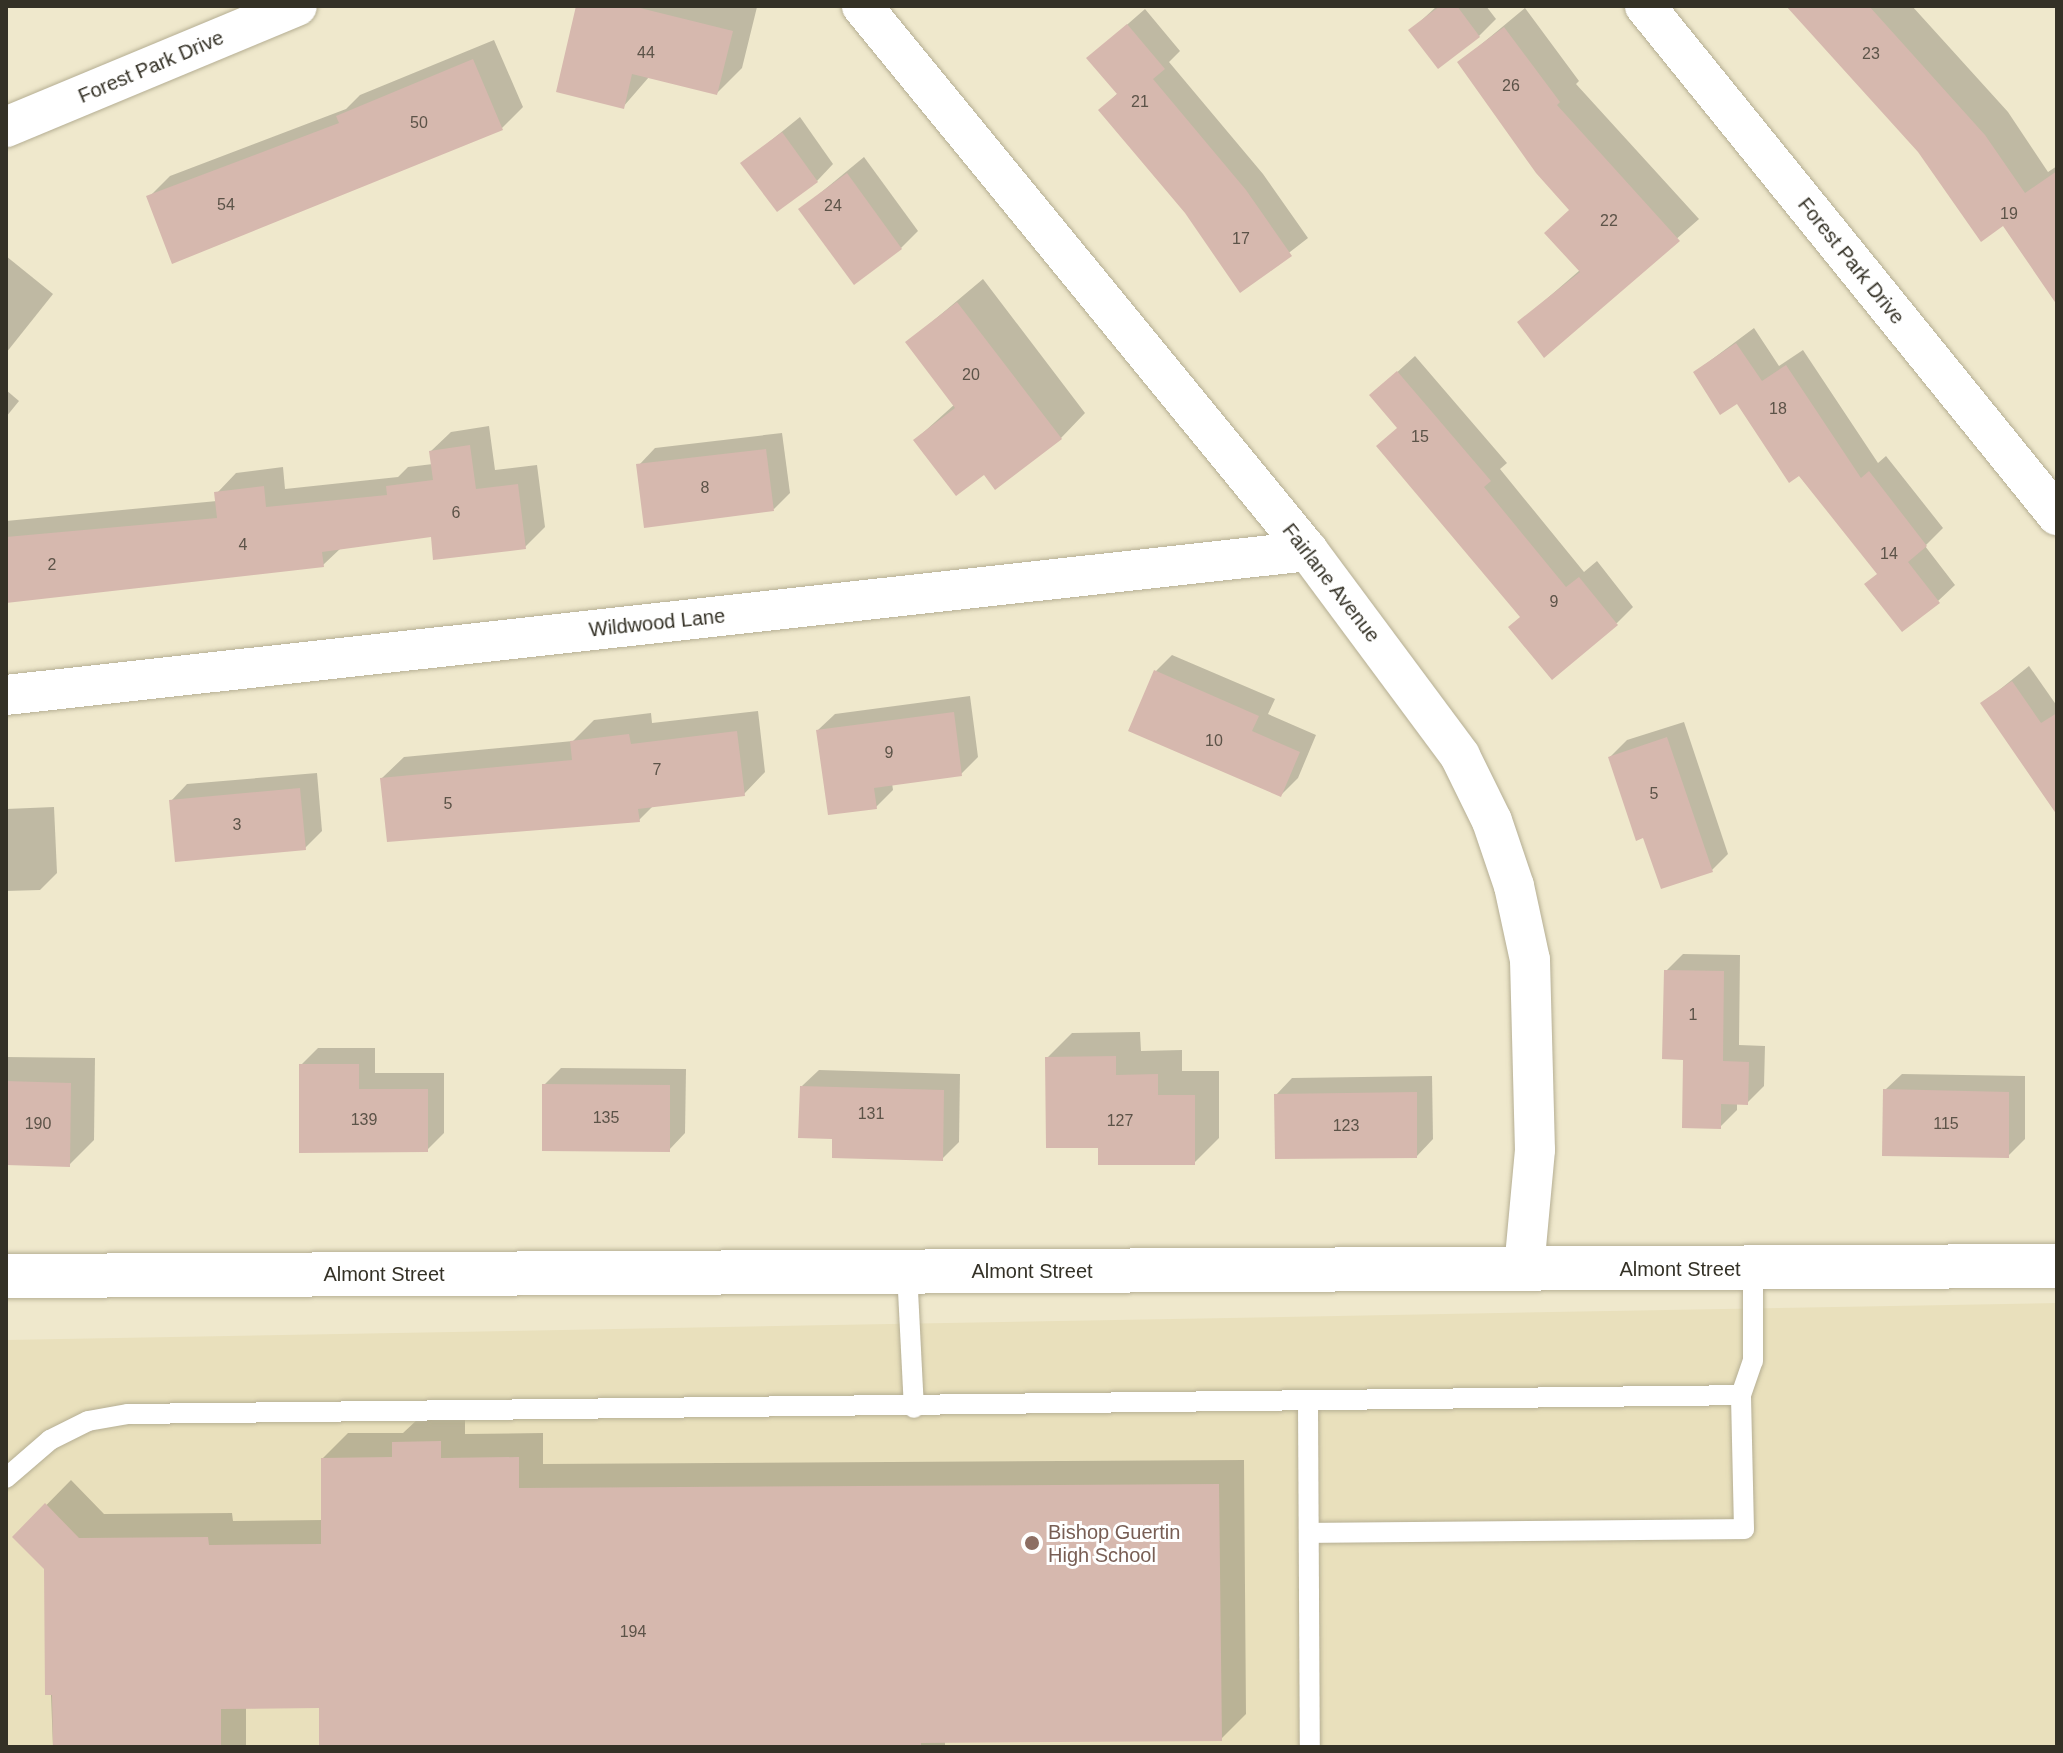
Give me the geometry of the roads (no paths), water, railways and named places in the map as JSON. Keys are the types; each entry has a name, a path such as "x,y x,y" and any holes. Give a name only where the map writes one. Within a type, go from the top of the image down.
{"street":[{"name":"Forest Park Drive","path":"6,127 297,6"},
{"name":"Fairlane Avenue","path":"862,6 1308,551 1460,756 1492,821 1514,886 1530,960 1535,1150 1524,1269"},
{"name":"Forest Park Drive","path":"1645,6 2057,515"},
{"name":"Wildwood Lane","path":"6,695 1308,551"},
{"name":"Almont Street","path":"6,1276 2057,1266"}],"lane":[{"path":"1309,1533 1744,1529 1741,1395 1753,1361 1753,1269"},
{"path":"907,1271 914,1408"},
{"path":"6,1478 50,1440 88,1421 128,1414 914,1408 1741,1395"},
{"path":"1308,1403 1310,1747"}],"place":[{"name":"Bishop Guertin High School","path":"1032,1543"}]}
